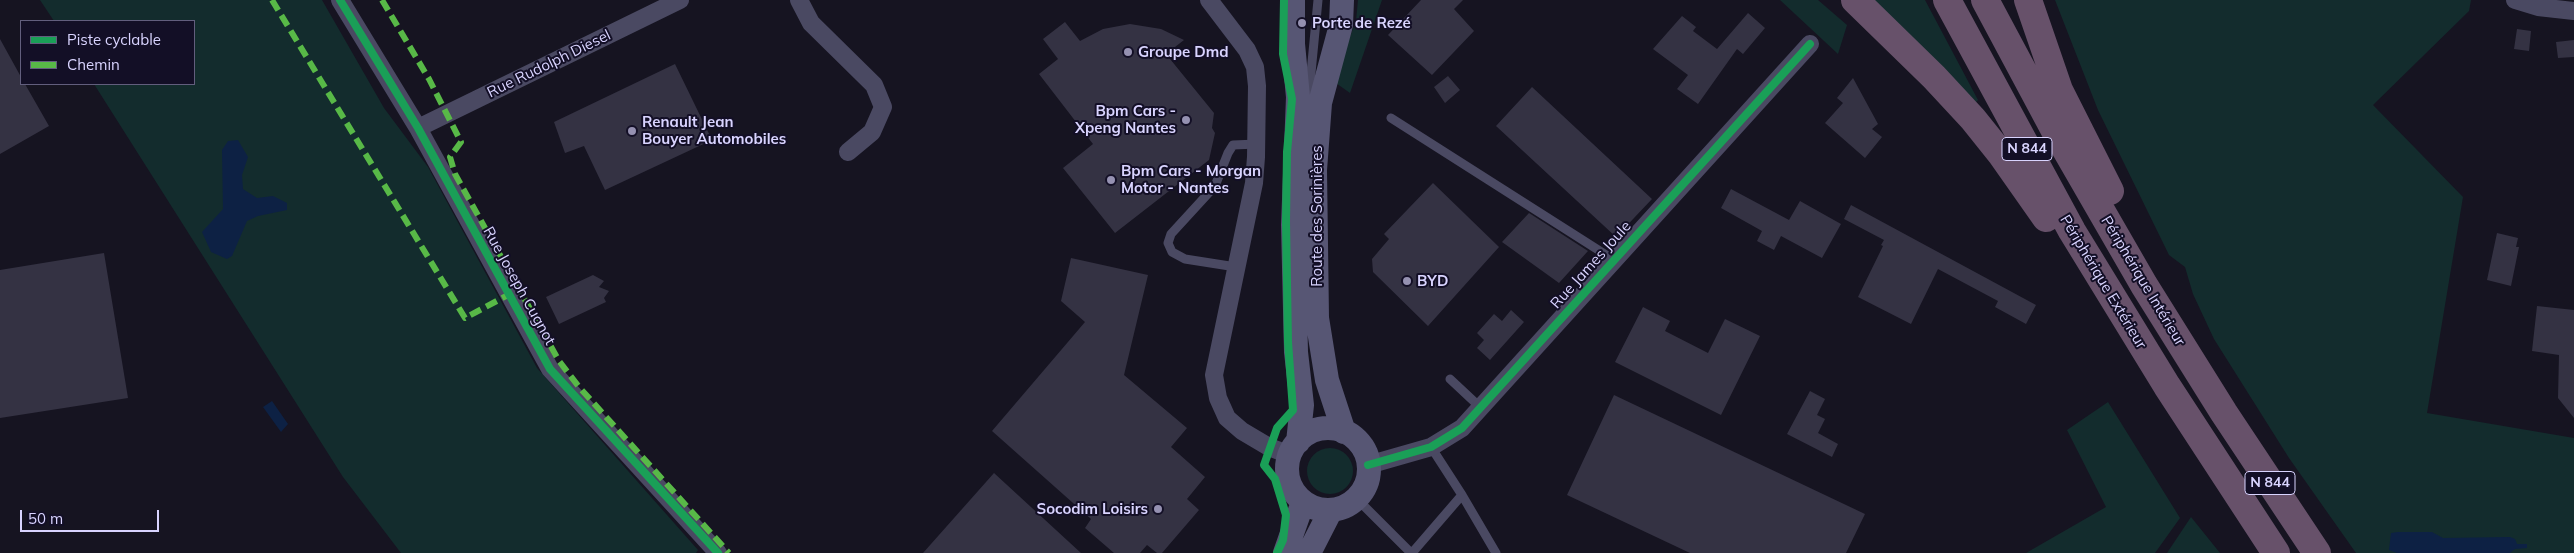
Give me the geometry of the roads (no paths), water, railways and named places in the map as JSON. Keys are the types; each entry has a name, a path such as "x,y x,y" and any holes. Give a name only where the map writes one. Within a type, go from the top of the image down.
{"highway":[{"path":"1855,0 1934,77 1972,118 2030,193 2079,273 2111,296"},
{"name":"Périphérique Extérieur","path":"1947,0 2059,207 2111,296 2177,402 2276,553"},
{"name":"Périphérique Intérieur","path":"1985,0 2054,129 2208,389 2317,553"},
{"path":"2028,0 2059,90 2112,195 2118,239"}],"main road":[{"name":"Route des Sorinières","path":"1293,0 1292,44 1298,97 1293,225 1305,357 1302,405 1288,477 1293,491 1303,502"},
{"name":"Route des Sorinières","path":"1342,0 1341,25 1320,103 1315,170 1317,318 1327,380 1344,432 1360,445 1368,465"},
{"path":"1294,448 1309,433 1323,429 1344,432"},
{"path":"1307,540 1303,502 1321,510 1340,508 1356,498 1366,483 1368,465"},
{"path":"1285,553 1307,540 1331,510"}],"street":[{"name":"Rue Joseph Cugnot","path":"340,0 418,128 550,369 718,553"},
{"name":"Rue Rudolph Diesel","path":"418,128 680,0"},
{"path":"799,0 811,23 874,85 883,107 872,132 848,152"},
{"path":"1209,0 1247,50 1255,67 1257,86 1257,144 1254,183 1214,375 1218,398 1227,418 1242,431 1270,447 1294,448"},
{"path":"2515,0 2538,8 2574,11"},
{"name":"Rue James Joule","path":"1368,465 1431,447 1462,428 1810,44"}],"lane":[{"path":"1305,181 1304,152 1318,0"},
{"name":"Rue James Joule","path":"1391,118 1614,260"},
{"path":"1236,268 1185,259 1172,252 1168,243 1171,234 1215,186 1233,145 1257,144"},
{"path":"1305,357 1327,380"},
{"path":"1450,379 1481,408"},
{"path":"1431,447 1496,553"},
{"path":"1356,498 1411,553 1462,495"},
{"path":"1297,553 1307,540"},
{"path":"1297,553 1307,540"}],"water":[{"path":"238,140 248,157 242,175 243,189 257,198 273,196 287,203 287,210 258,216 247,221 232,256 227,259 211,252 202,232 223,209 222,150 228,141"},
{"path":"272,401 288,424 281,432 263,407"},
{"path":"2432,532 2443,538 2510,537 2515,539 2517,544 2527,544 2527,548 2515,549 2510,553 2397,553 2389,550 2391,533"}],"place":[{"name":"Porte de Rezé","path":"1302,23"},
{"name":"Groupe Dmd","path":"1128,52"},
{"name":"Bpm Cars - Xpeng Nantes","path":"1186,120"},
{"name":"Renault Jean Bouyer Automobiles","path":"632,131"},
{"name":"Bpm Cars - Morgan Motor - Nantes","path":"1111,180"},
{"name":"BYD","path":"1407,281"},
{"name":"Socodim Loisirs","path":"1158,509"}]}
